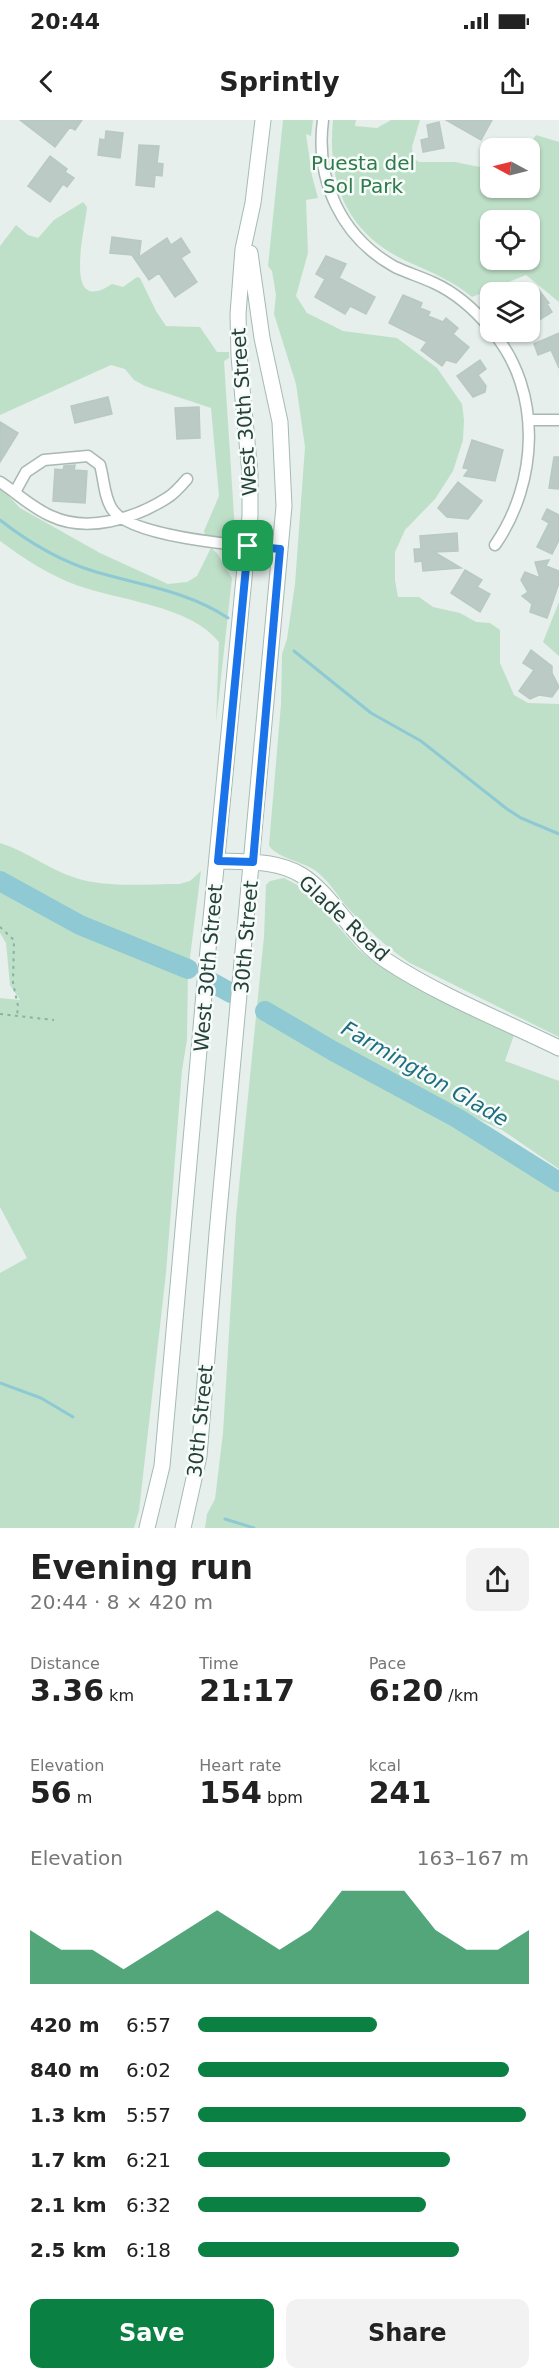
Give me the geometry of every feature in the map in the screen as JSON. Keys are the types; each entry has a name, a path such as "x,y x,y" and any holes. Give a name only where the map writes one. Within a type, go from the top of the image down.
{"main road":[{"name":"West 30th Street","path":"147,1528 162,1466 248,546 250,474 239,356 238,314 243,249 253,202 263,120"},
{"name":"30th Street","path":"183,1528 199,1456 217,1233 253,862 284,506 280,422 262,338 250,261 253,202"},
{"name":"Glade Road","path":"218,861 253,862 280,867 304,877 360,938 394,966 559,1048"}],"street":[{"path":"323,120 321,145 324,171 331,196 350,229 368,247 394,266 456,295 480,318"},
{"path":"495,545 511,519 524,484 529,452 528,420 520,382 511,359 500,342"},
{"path":"528,420 559,420"},
{"path":"15,492 26,472 37,463 58,458 88,456 100,465 107,501 113,512 121,518 143,527 214,544 280,549"},
{"path":"0,482 35,508 67,522 95,524 144,511 168,498 187,479"}],"path":[{"path":"0,927 14,940 13,983 18,1006 17,1017"},
{"path":"0,1014 54,1020"}],"green space":[{"path":"283,120 313,120 311,136 306,134 312,176 318,198 306,200 308,253 296,296 307,313 343,331 397,338 437,368 462,404 463,440 453,471 435,499 405,530 395,552 395,580 398,597 419,597 433,607 460,613 476,622 490,623 500,630 500,663 514,695 528,703 559,704 559,1037 410,963 369,930 316,871 277,853 269,845 281,704 282,654 287,639 295,584 305,447 296,384 274,314 276,295 272,271 268,266"},
{"name":"Puesta del Sol Park","path":"333,120 356,120 355,126 377,128 391,120 420,120 412,147 413,158 419,162 455,162 480,167 480,198 540,198 540,138 534,138 536,135 559,142 559,302 540,286 540,282 535,282 526,275 509,282 480,282 480,294 472,297 448,281 384,248 354,220 344,203 333,164"},
{"path":"83,202 87,207 80,265 81,280 86,289 96,291 112,284 123,287 137,277 140,278 166,326 200,327 217,352 229,352 229,358 224,361 235,531 232,531 229,524 221,539 205,535 204,531 219,496 211,408 145,386 134,380 125,369 111,365 0,415 0,246 16,225 28,235 38,238 54,220"},
{"path":"0,487 20,508 100,553 168,584 187,582 197,576 211,548 217,553 232,578 216,723 219,642 206,630 172,612 66,581 27,560 0,541"},
{"path":"559,602 559,656 543,642"},
{"path":"0,843 66,875 101,883 179,884 190,881 201,871 189,965 84,922 0,874"},
{"path":"284,878 305,889 358,949 372,960 408,983 514,1035 505,1061 559,1081 559,1169 502,1130 394,1080 280,1014 273,1011 265,1012 275,1024 288,1033 512,1155 537,1172 559,1192 559,1528 205,1528 207,1514 215,1499 223,1433 236,1217 264,936 266,885 270,881"},
{"path":"0,891 90,934 175,970 188,972 187,1040 182,1070 166,1273 139,1511 134,1528 0,1528 0,1273 27,1258 0,1207 0,998 20,1000 10,985 6,943 0,933"}],"building":[{"path":"20,120 82,120 75,130 70,127 55,147"},
{"path":"446,120 492,120 480,139"},
{"path":"439,122 444,148 423,152 421,140 429,138 427,125"},
{"path":"106,131 123,133 120,158 98,155 100,139 105,140"},
{"path":"139,145 159,146 157,163 163,164 162,176 155,175 154,187 136,185"},
{"path":"50,156 67,169 65,172 74,178 67,187 63,184 50,202 28,186"},
{"path":"112,237 141,241 139,257 167,238 171,245 181,238 190,252 181,258 197,282 175,297 159,273 149,280 132,255 110,253"},
{"path":"326,256 346,264 339,278 375,297 366,314 350,306 345,314 315,297 325,279 316,274"},
{"path":"540,292 549,303 547,304 552,312 540,320"},
{"path":"403,295 422,303 420,308 430,312 428,316 443,322 446,318 458,328 453,334 469,347 456,363 446,360 442,366 421,350 427,342 389,323"},
{"path":"559,333 559,368 551,350 538,355 534,344"},
{"path":"480,360 486,369 478,375 486,386 485,392 473,397 457,376"},
{"path":"108,397 112,414 75,423 71,406"},
{"path":"199,407 200,438 177,439 175,408"},
{"path":"0,422 18,433 0,462"},
{"path":"472,440 503,450 495,481 464,476 469,469 463,468"},
{"path":"554,457 559,457 559,489 549,488"},
{"path":"75,465 74,470 87,471 85,503 53,501 55,469 63,470 64,466"},
{"path":"458,482 482,501 468,519 447,517 438,508"},
{"path":"547,509 559,515 559,540 552,554 537,547 549,523 542,519"},
{"path":"457,533 458,551 434,552 461,568 423,571 422,561 415,562 414,549 421,549 420,536"},
{"path":"549,560 546,566 559,571 559,583 547,618 530,612 532,604 522,596 528,592 521,580 525,572 540,578 535,562"},
{"path":"465,570 482,580 477,587 490,594 480,612 451,593"},
{"path":"531,650 552,666 552,673 559,687 552,697 539,695 530,699 519,691 534,670 523,663"}],"waterway":[{"path":"0,520 33,543 69,562 180,595 228,618"},
{"path":"294,651 371,713 421,741 507,809 521,818 559,834"},
{"name":"Farmington Glade","path":"0,881 80,925 188,969"},
{"name":"Farmington Glade","path":"213,983 231,993"},
{"name":"Farmington Glade","path":"265,1011 333,1051 457,1118 559,1182"},
{"path":"0,1383 41,1398 73,1417"},
{"path":"225,1519 254,1528"}],"route":[{"path":"248,546 280,549 253,862 218,861 248,546"}]}
